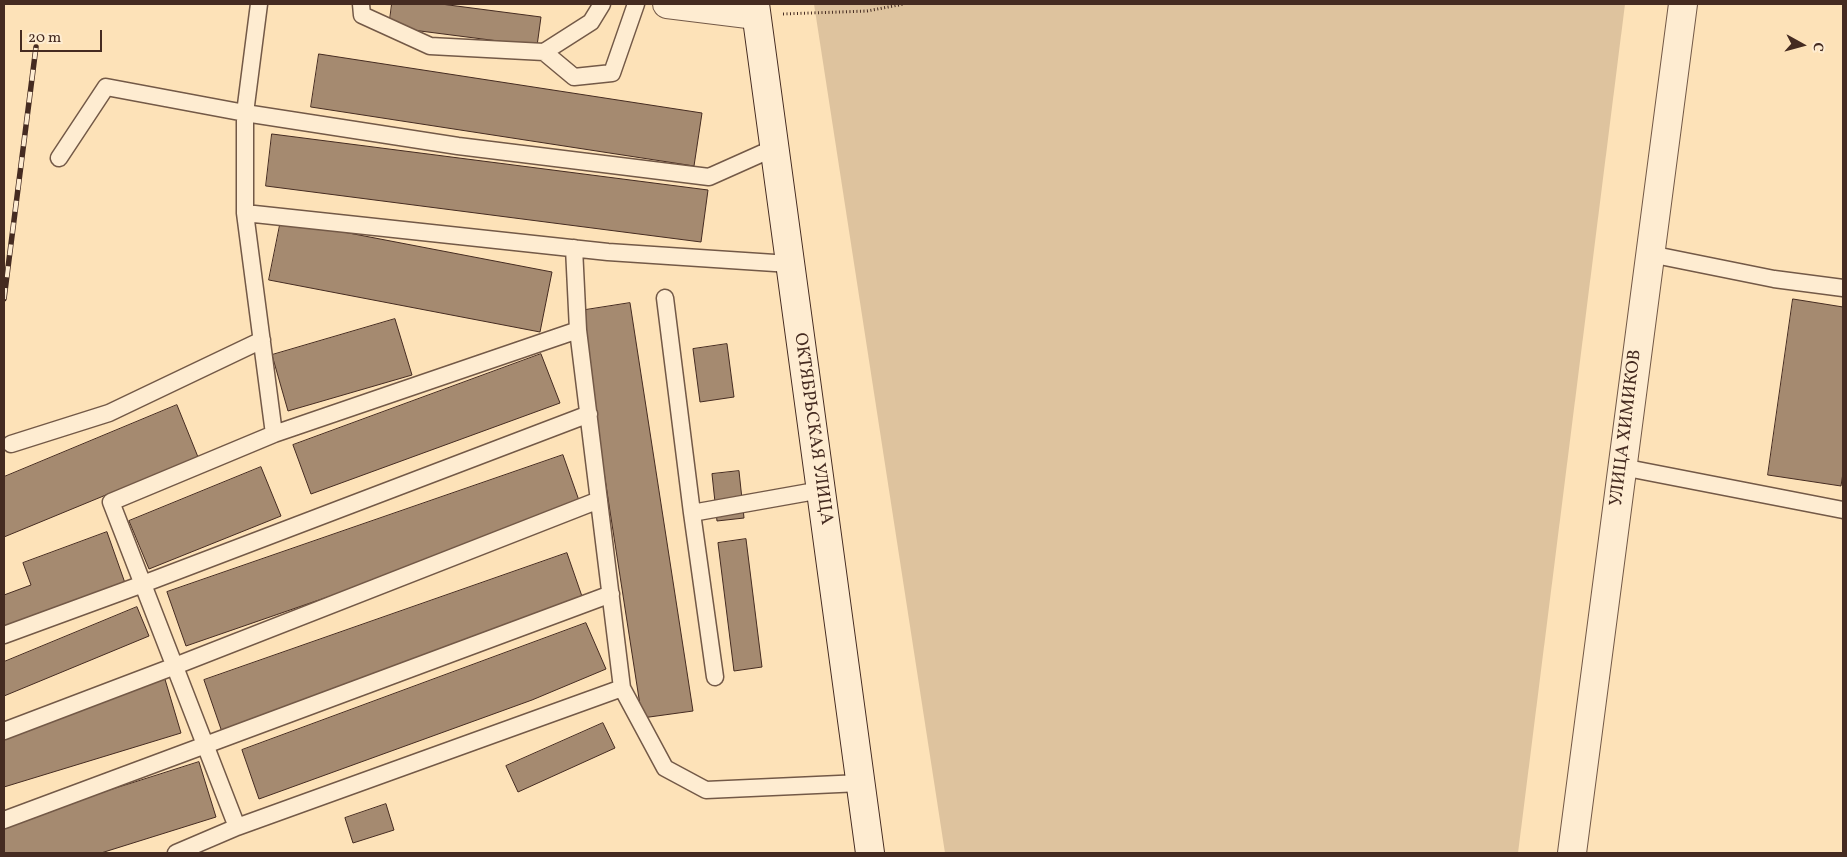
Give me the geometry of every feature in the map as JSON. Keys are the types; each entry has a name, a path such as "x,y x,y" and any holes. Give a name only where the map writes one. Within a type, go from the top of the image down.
{"street":[{"path":"666,4 756,9"},
{"name":"УЛИЦА ХИМИКОВ","path":"1572,853 1682,4"},
{"name":"ОКТЯБРЬСКАЯ УЛИЦА","path":"756,9 870,853"}],"lane":[{"path":"259,4 245,112 245,213 274,434"},
{"path":"361,4 362,15 430,46 544,52 590,22 602,4"},
{"path":"544,52 574,77 612,73 636,4"},
{"path":"59,158 106,87 245,112 458,146 709,177 774,148"},
{"path":"245,213 574,248 790,264"},
{"path":"574,248 578,330 622,688 665,768 706,790 861,783"},
{"path":"1650,254 1774,279 1843,288"},
{"path":"665,298 715,676"},
{"path":"237,827 111,502 274,434 578,330"},
{"path":"11,444 109,413 262,340"},
{"path":"4,635 589,414"},
{"path":"1622,467 1843,510"},
{"path":"692,513 820,490"},
{"path":"4,731 599,500"},
{"path":"4,820 611,594"},
{"path":"176,853 237,827 622,688"}],"path":[{"path":"756,9 867,11 904,4"}],"shaded area":[{"path":"814,4 1625,4 1518,853 945,853"}],"building":[{"path":"392,4 441,4 541,17 537,46 389,27"},
{"path":"319,54 702,113 694,166 311,107"},
{"path":"272,134 708,190 701,242 266,186"},
{"path":"281,220 552,272 540,332 269,280"},
{"path":"1793,299 1843,307 1843,473 1841,486 1768,475"},
{"path":"630,303 693,711 642,718 579,311"},
{"path":"395,319 412,375 288,411 272,355"},
{"path":"727,344 734,397 700,402 693,349"},
{"path":"541,354 560,403 311,494 293,445"},
{"path":"177,405 198,457 4,537 4,477"},
{"path":"563,455 582,509 186,646 167,592"},
{"path":"261,467 281,516 149,569 129,521"},
{"path":"739,471 744,518 717,521 712,474"},
{"path":"107,532 125,583 4,628 4,595 31,585 23,563"},
{"path":"746,539 762,667 734,671 718,543"},
{"path":"567,553 585,605 222,732 204,680"},
{"path":"137,607 149,636 4,696 4,662"},
{"path":"586,623 606,669 532,700 259,799 242,750"},
{"path":"164,676 181,733 4,787 4,725"},
{"path":"603,723 615,748 518,792 506,766"},
{"path":"199,762 216,817 101,853 4,853 4,824"},
{"path":"386,804 394,830 353,843 345,818"}],"railway":[{"path":"4,299 36,47"}]}
